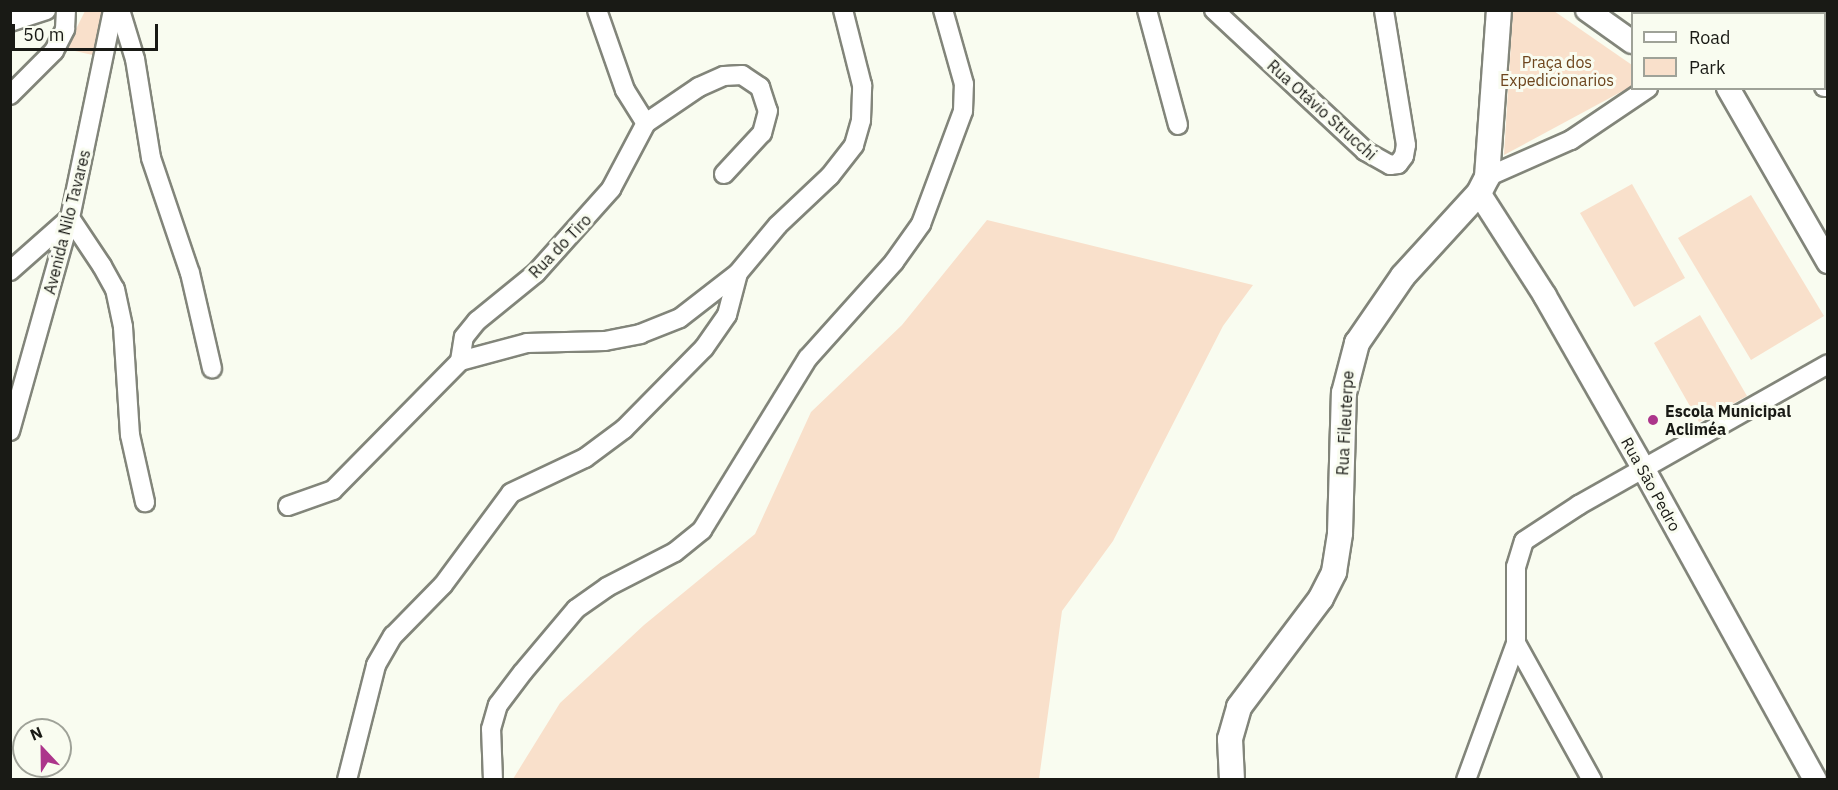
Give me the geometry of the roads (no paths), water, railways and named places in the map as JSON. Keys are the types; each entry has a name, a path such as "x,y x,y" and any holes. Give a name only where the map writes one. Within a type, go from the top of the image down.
{"main road":[{"path":"1483,185 1499,10"},
{"name":"Rua Fileuterpe","path":"1232,780 1230,739 1239,707 1321,598 1334,572 1340,533 1344,393 1356,343 1403,276 1483,185"}],"street":[{"path":"10,22 46,10"},
{"path":"10,95 54,51 65,29 66,10"},
{"name":"Avenida Nilo Tavares","path":"10,431 69,218 113,10"},
{"path":"120,10 135,59 151,158 190,273 212,368"},
{"path":"597,10 625,90 646,123"},
{"path":"460,361 527,343 605,341 640,334 680,318 738,273 778,225 830,176 854,145 861,120 862,85 843,10"},
{"path":"493,780 491,729 498,705 517,680 576,609 607,587 675,552 702,530 808,358 894,262 921,225 963,111 964,84 943,10"},
{"path":"1147,10 1178,125"},
{"name":"Rua Otávio Strucchi","path":"1214,10 1365,151 1390,165 1398,164 1404,156 1406,145 1384,10"},
{"path":"1587,10 1631,41"},
{"name":"Rua do Tiro","path":"288,506 333,490 460,361 464,337 477,321 536,273 611,189 646,123 699,87 724,76 742,75 760,87 768,111 762,133 724,174"},
{"path":"1483,185 1571,140 1645,90"},
{"path":"1729,90 1827,262"},
{"name":"Rua São Pedro","path":"1483,185 1643,468 1815,780"},
{"path":"10,271 69,218 115,289 123,327 130,435 145,501"},
{"path":"347,780 376,665 393,636 443,585 512,494 585,458 624,429 704,348 728,315 738,273"},
{"path":"1466,780 1516,643 1516,567 1524,541 1643,468 1827,364"},
{"path":"1516,643 1592,780"}],"place":[{"name":"Escola Municipal Acliméa","path":"1653,420"}],"park label":[{"name":"Praça dos Expedicionarios","path":"1557,71"}]}
